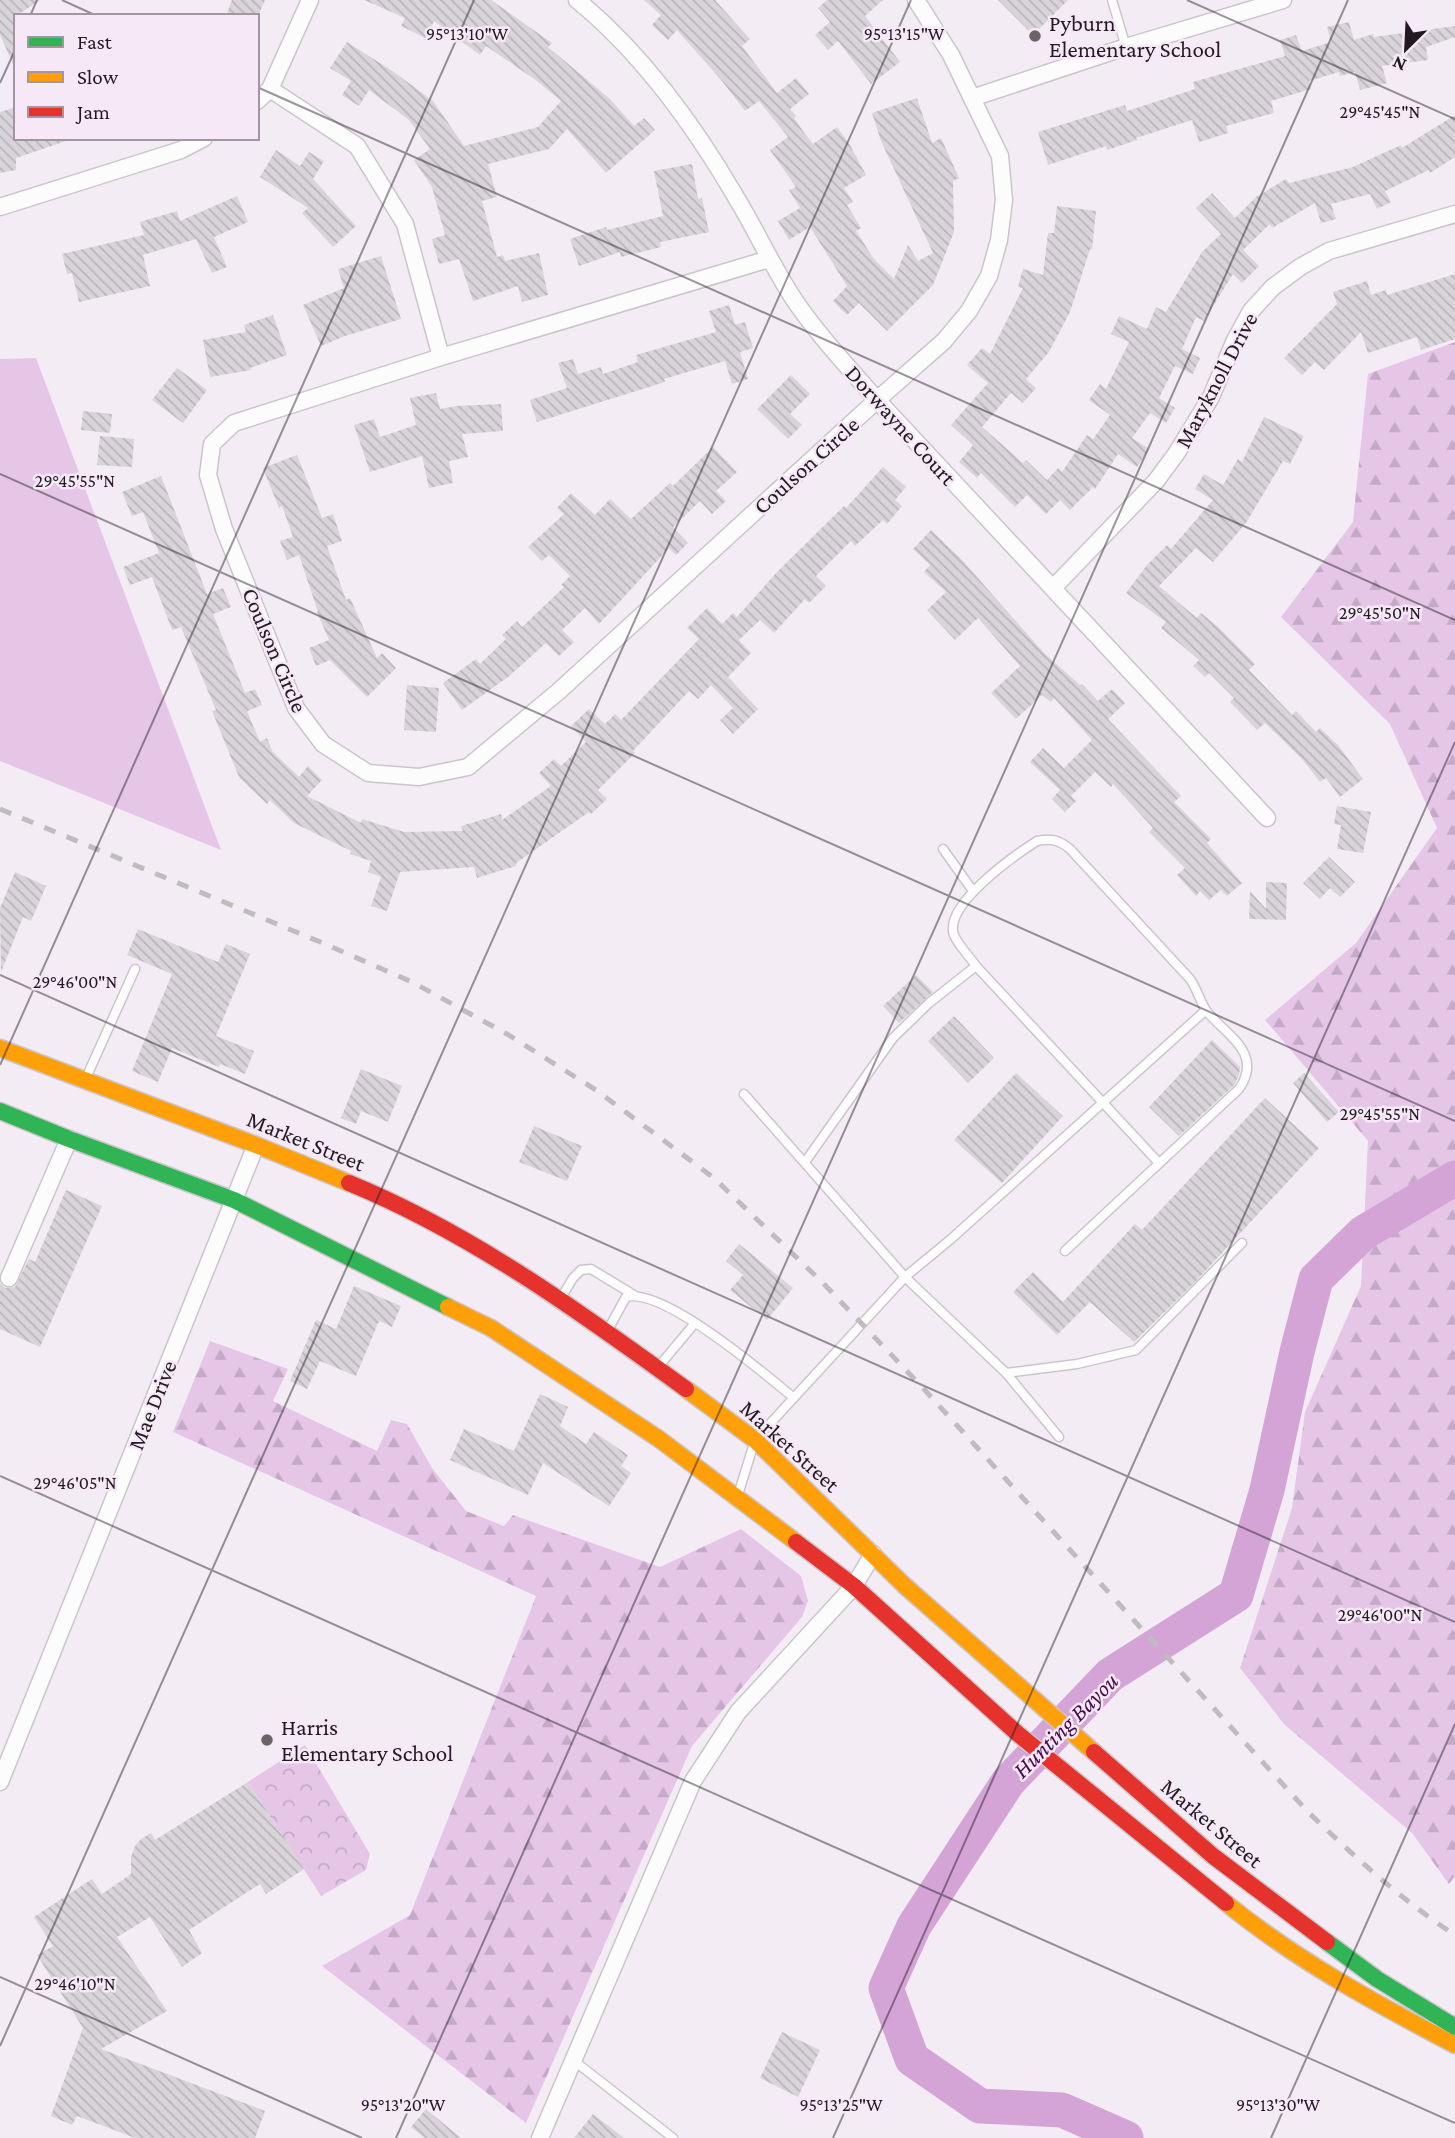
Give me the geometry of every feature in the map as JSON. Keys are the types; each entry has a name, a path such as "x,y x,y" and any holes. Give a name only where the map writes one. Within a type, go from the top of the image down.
{"main road":[{"name":"Market Street","path":"0,1048 256,1145 361,1188 443,1229 560,1299 755,1440 905,1586 1224,1864 1377,1979 1455,2027"},
{"path":"0,1111 234,1200 491,1328 659,1439 854,1586 1018,1734 1262,1932 1359,1994 1455,2045"}],"street":[{"path":"259,99 270,89 310,0"},
{"name":"Dorwayne Court","path":"578,0 630,50 669,96 705,145 796,303 831,348 1267,818"},
{"name":"Coulson Circle","path":"769,259 234,423 212,444 208,475 224,528 296,708 323,744 368,773 419,777 468,767 559,691 944,341 969,311 989,276 999,240 1004,200 1000,156 951,55 916,0"},
{"path":"972,98 1126,47 1283,0"},
{"path":"270,89 357,146 405,224 441,358"},
{"path":"0,208 181,150 200,140"},
{"name":"Maryknoll Drive","path":"1053,588 1132,508 1163,472 1211,397 1235,340 1251,311 1273,287 1300,267 1329,251 1455,214"},
{"path":"9,1278 69,1139"},
{"name":"Mae Drive","path":"0,1783 256,1145"},
{"path":"540,2138 693,1781 738,1712 854,1586 873,1554"}],"lane":[{"path":"1112,0 1126,47"},
{"path":"1065,1251 1239,1089 1246,1079 1248,1066 1246,1055 1206,1010 1190,979 1061,841 1037,841 973,891 954,919 954,934 976,966 1159,1163"},
{"path":"943,849 973,891"},
{"path":"805,1162 893,1038 929,1003 976,966"},
{"path":"85,1080 135,969"},
{"path":"737,1498 755,1440 905,1277 1206,1010"},
{"path":"744,1094 905,1277 1006,1373 1059,1437"},
{"path":"1006,1373 1077,1364 1136,1350 1242,1243"},
{"path":"560,1299 581,1270 591,1269 634,1295 660,1304 707,1330 794,1398"},
{"path":"607,1332 626,1297 634,1295"},
{"path":"657,1368 695,1323"},
{"path":"573,2060 673,2138"}],"green space":[{"path":"1455,342 1455,1876 1449,1884 1412,1833 1285,1725 1240,1668 1292,1508 1305,1412 1361,1286 1368,1141 1265,1020 1356,943 1437,828 1390,724 1281,617 1353,522 1368,374"},
{"path":"36,358 221,850 0,761 0,359"},
{"path":"210,1341 288,1369 273,1401 377,1451 391,1420 407,1424 432,1468 466,1511 504,1526 513,1515 660,1567 741,1529 801,1576 808,1601 802,1617 692,1746 526,2123 322,1966 410,1915 536,1596 173,1432"},
{"path":"305,1745 370,1854 366,1870 321,1896 248,1782"}],"building":[{"path":"0,0 40,0 19,14 14,14 14,66 0,35"},
{"path":"232,0 265,0 259,14 227,14"},
{"path":"364,0 491,0 552,43 548,47 610,99 634,126 644,118 655,130 606,173 567,129 549,149 488,164 497,197 482,201 497,257 503,255 505,261 539,253 548,295 522,302 518,286 473,301 459,259 439,264 432,239 445,235 432,187 414,160 430,149 409,120 369,90 359,106 342,95 351,81 330,68 347,42 433,101 464,146 538,127 561,101 486,46 480,55 434,21 425,38 401,26 405,18"},
{"path":"644,0 715,0 750,39 742,46 777,93 796,78 809,94 790,109 805,134 813,144 837,127 866,175 844,188 853,202 847,205 861,228 856,231 874,259 894,279 908,245 918,261 933,253 881,141 872,113 917,98 932,143 941,138 959,178 953,181 954,232 933,285 887,331 859,303 847,315 833,301 847,286 810,227 789,240 778,221 800,208 789,190 796,187 770,150 788,137 759,101 745,111 677,30 668,40 652,25 661,15"},
{"path":"827,0 883,0 865,16 900,62 871,84 838,41 828,50 815,35 830,22 818,8"},
{"path":"998,0 1068,0 1033,35"},
{"path":"1349,22 1354,40 1373,34 1374,37 1455,26 1455,37 1426,47 1428,60 1382,66 1387,83 1360,90 1355,72 1340,76 1339,72 1309,81 1311,89 1271,101 1274,113 1226,126 1228,133 1199,142 1192,120 1107,150 1106,146 1048,165 1038,132 1125,105 1127,111 1195,89 1193,82 1285,56 1280,40 1296,35 1302,51 1331,42 1327,27"},
{"path":"14,108 14,140 66,141 16,158 16,170 0,173 0,112"},
{"path":"1455,115 1455,157 1430,173 1429,170 1385,191 1391,202 1377,209 1370,194 1331,204 1336,219 1321,223 1315,203 1272,228 1270,224 1243,250 1259,266 1242,283 1233,274 1204,321 1196,317 1182,349 1200,358 1193,374 1175,366 1159,398 1175,408 1166,423 1150,413 1132,438 1149,449 1137,467 1118,454 1095,489 1093,487 1070,510 1060,500 1046,514 1027,495 1015,507 981,473 977,478 959,462 973,445 951,425 988,383 967,365 982,348 990,354 1023,288 1018,287 1023,269 1043,275 1048,233 1054,233 1057,206 1096,211 1092,249 1070,312 1049,352 1026,379 1036,388 1023,403 1011,393 982,427 1023,463 1026,460 1047,480 1058,468 1062,472 1087,435 1093,439 1110,415 1089,400 1100,384 1106,389 1129,342 1111,334 1119,316 1147,329 1156,307 1166,312 1202,252 1221,234 1196,208 1212,193 1235,218 1256,197 1286,179 1289,183 1353,167 1401,145 1402,148"},
{"path":"276,150 300,166 309,152 324,161 313,179 356,226 333,247 302,213 308,208 260,177"},
{"path":"692,164 698,199 702,198 709,232 660,242 661,247 621,257 620,252 579,266 570,239 606,227 607,230 663,216 654,171"},
{"path":"237,196 248,222 214,237 227,267 212,273 196,239 143,255 150,286 79,302 72,273 67,274 62,254 144,235 140,222 177,211 180,221"},
{"path":"381,256 401,319 321,346 303,305 344,288 338,269"},
{"path":"1455,274 1455,339 1421,350 1417,337 1368,353 1361,332 1324,370 1315,362 1302,375 1284,358 1337,304 1333,292 1367,281 1371,295 1386,290 1387,295"},
{"path":"729,305 735,325 745,322 753,348 740,352 748,379 732,384 725,361 537,422 530,400 567,388 558,363 573,359 578,374 601,367 603,374 638,362 636,355 716,332 709,311"},
{"path":"273,315 287,355 250,368 251,370 210,377 203,340 246,332 244,325"},
{"path":"177,368 207,390 183,423 152,400"},
{"path":"791,375 810,394 790,414 802,425 788,439 757,409"},
{"path":"436,393 440,409 501,404 503,431 462,434 468,457 449,461 453,483 429,488 422,456 370,472 354,425 374,419 380,437 416,425 410,398"},
{"path":"83,411 112,414 110,433 81,430"},
{"path":"1264,417 1304,436 1290,464 1283,461 1246,523 1213,562 1196,548 1159,586 1197,618 1201,613 1218,627 1255,664 1249,670 1292,715 1296,711 1316,732 1320,728 1338,745 1363,779 1340,797 1326,778 1320,782 1302,759 1265,723 1257,730 1230,702 1234,698 1209,673 1205,677 1193,666 1199,660 1161,628 1166,622 1126,593 1147,565 1167,545 1171,549 1213,500 1195,489 1204,474 1223,485 1238,459 1242,462"},
{"path":"100,436 134,439 132,467 97,465"},
{"path":"713,447 737,472 716,491 726,501 712,514 700,501 673,527 688,543 676,555 669,548 599,624 585,608 562,630 574,642 559,656 546,643 508,677 462,710 443,683 476,659 480,664 506,639 502,635 517,621 522,627 564,587 561,585 570,576 549,555 542,561 528,547 564,514 557,508 571,493 595,515 610,499 631,519 670,483 673,486"},
{"path":"297,455 322,518 333,514 342,541 327,546 346,600 350,598 377,658 382,653 396,668 367,697 330,660 316,666 309,648 329,640 299,555 287,560 280,541 293,537 282,506 279,508 263,468"},
{"path":"883,467 906,487 895,500 902,506 887,524 883,520 855,546 851,541 816,576 826,586 809,603 805,599 774,633 760,620 739,640 751,653 728,677 758,709 733,734 720,720 733,708 711,685 698,699 689,691 633,751 635,753 598,790 607,799 591,814 589,812 516,863 516,866 477,878 474,867 400,872 387,911 371,906 381,877 368,872 371,861 350,854 351,851 294,823 270,800 267,804 239,777 212,711 216,710 181,627 172,630 152,577 130,585 123,567 159,553 143,512 132,516 122,492 161,476 207,594 223,588 231,607 213,614 245,693 255,689 262,705 247,711 260,742 267,738 272,751 299,777 308,766 322,780 307,796 361,823 362,819 404,832 463,831 461,826 501,814 502,820 551,786 539,773 554,759 561,766 586,742 571,726 589,709 605,724 615,714 621,720 699,639 687,628 707,608 722,624 733,613 737,617 777,572 844,506 846,508"},
{"path":"931,530 962,560 1044,653 1098,701 1112,689 1125,703 1108,719 1181,796 1174,802 1211,839 1207,843 1242,883 1227,896 1221,890 1209,900 1200,891 1196,896 1177,875 1185,868 1149,832 1153,828 1113,784 1111,787 1095,772 1071,796 1076,801 1065,812 1052,799 1060,790 1030,762 1043,748 1064,768 1092,740 1054,698 1051,702 1042,695 1016,719 991,693 1020,666 978,618 955,640 927,610 946,592 924,572 930,565 913,549"},
{"path":"407,685 439,688 436,732 404,730"},
{"path":"1337,806 1371,812 1363,853 1337,849 1341,825 1334,824"},
{"path":"1329,857 1355,882 1340,897 1330,888 1320,899 1303,883"},
{"path":"15,872 46,886 31,921 23,917 1,972 0,908"},
{"path":"1266,882 1287,883 1286,920 1249,919 1250,891 1266,909"},
{"path":"138,929 218,962 226,944 250,954 216,1036 254,1051 245,1074 220,1064 219,1067 172,1048 158,1082 132,1071 172,974 127,955"},
{"path":"916,975 933,992 899,1023 883,1006"},
{"path":"954,1016 994,1058 968,1083 928,1041"},
{"path":"1212,1040 1240,1067 1239,1075 1234,1085 1179,1136 1149,1107"},
{"path":"361,1069 402,1086 388,1122 361,1111 356,1124 341,1118"},
{"path":"1016,1073 1063,1116 1002,1183 954,1140"},
{"path":"1304,1073 1339,1112 1327,1122 1293,1083"},
{"path":"1265,1098 1319,1148 1196,1281 1134,1342 1090,1302 1057,1335 1013,1292 1033,1272 1063,1302 1135,1224 1142,1230"},
{"path":"534,1126 582,1146 567,1181 519,1162"},
{"path":"66,1190 102,1206 40,1347 0,1329 0,1283 5,1288 15,1287 29,1259 35,1262"},
{"path":"739,1244 793,1288 767,1320 730,1290 743,1275 726,1261"},
{"path":"354,1286 401,1306 392,1327 379,1321 356,1376 320,1361 307,1389 290,1381 316,1320 336,1329"},
{"path":"540,1394 568,1407 560,1426 586,1444 594,1432 628,1455 621,1466 631,1473 609,1506 543,1463 528,1495 450,1460 464,1429 514,1451"},
{"path":"248,1782 304,1869 266,1894 260,1884 189,1930 202,1953 182,1967 150,1917 117,1937 167,2011 101,2049 265,2111 255,2138 135,2138 77,2116 72,2125 51,2116 83,2028 37,1955 53,1946 34,1917 92,1879 102,1894 131,1874 131,1857 141,1839 151,1833 155,1840"},
{"path":"782,2032 820,2050 798,2097 760,2078"},
{"path":"426,2109 461,2138 425,2138 411,2127"},
{"path":"593,2114 624,2138 574,2138"}],"waterway":[{"name":"Hunting Bayou","path":"1126,2138 1062,2110 980,2106 912,2059 886,1988 914,1926 1008,1782 1110,1675 1236,1595 1267,1490 1316,1279 1363,1233 1455,1178"}],"railway":[{"path":"0,809 412,982 507,1034 596,1090 714,1178 822,1282 923,1388 1308,1812 1397,1892 1455,1935"}],"traffic: fast":[{"path":"0,1111 234,1200 448,1307"},
{"path":"1327,1942 1377,1979 1455,2027"}],"traffic: slow":[{"path":"0,1048 349,1183"},
{"path":"448,1307 491,1328 659,1439 796,1542"},
{"path":"686,1389 755,1440 905,1586 1094,1752"},
{"path":"1226,1903 1308,1962 1455,2045"}],"traffic: jam":[{"path":"349,1183 438,1225 524,1276 686,1389"},
{"path":"796,1542 854,1586 1018,1734 1226,1903"},
{"path":"1094,1752 1213,1856 1327,1942"}],"place":[{"name":"Pyburn Elementary School","path":"1035,36"},
{"name":"Harris Elementary School","path":"267,1740"}]}
